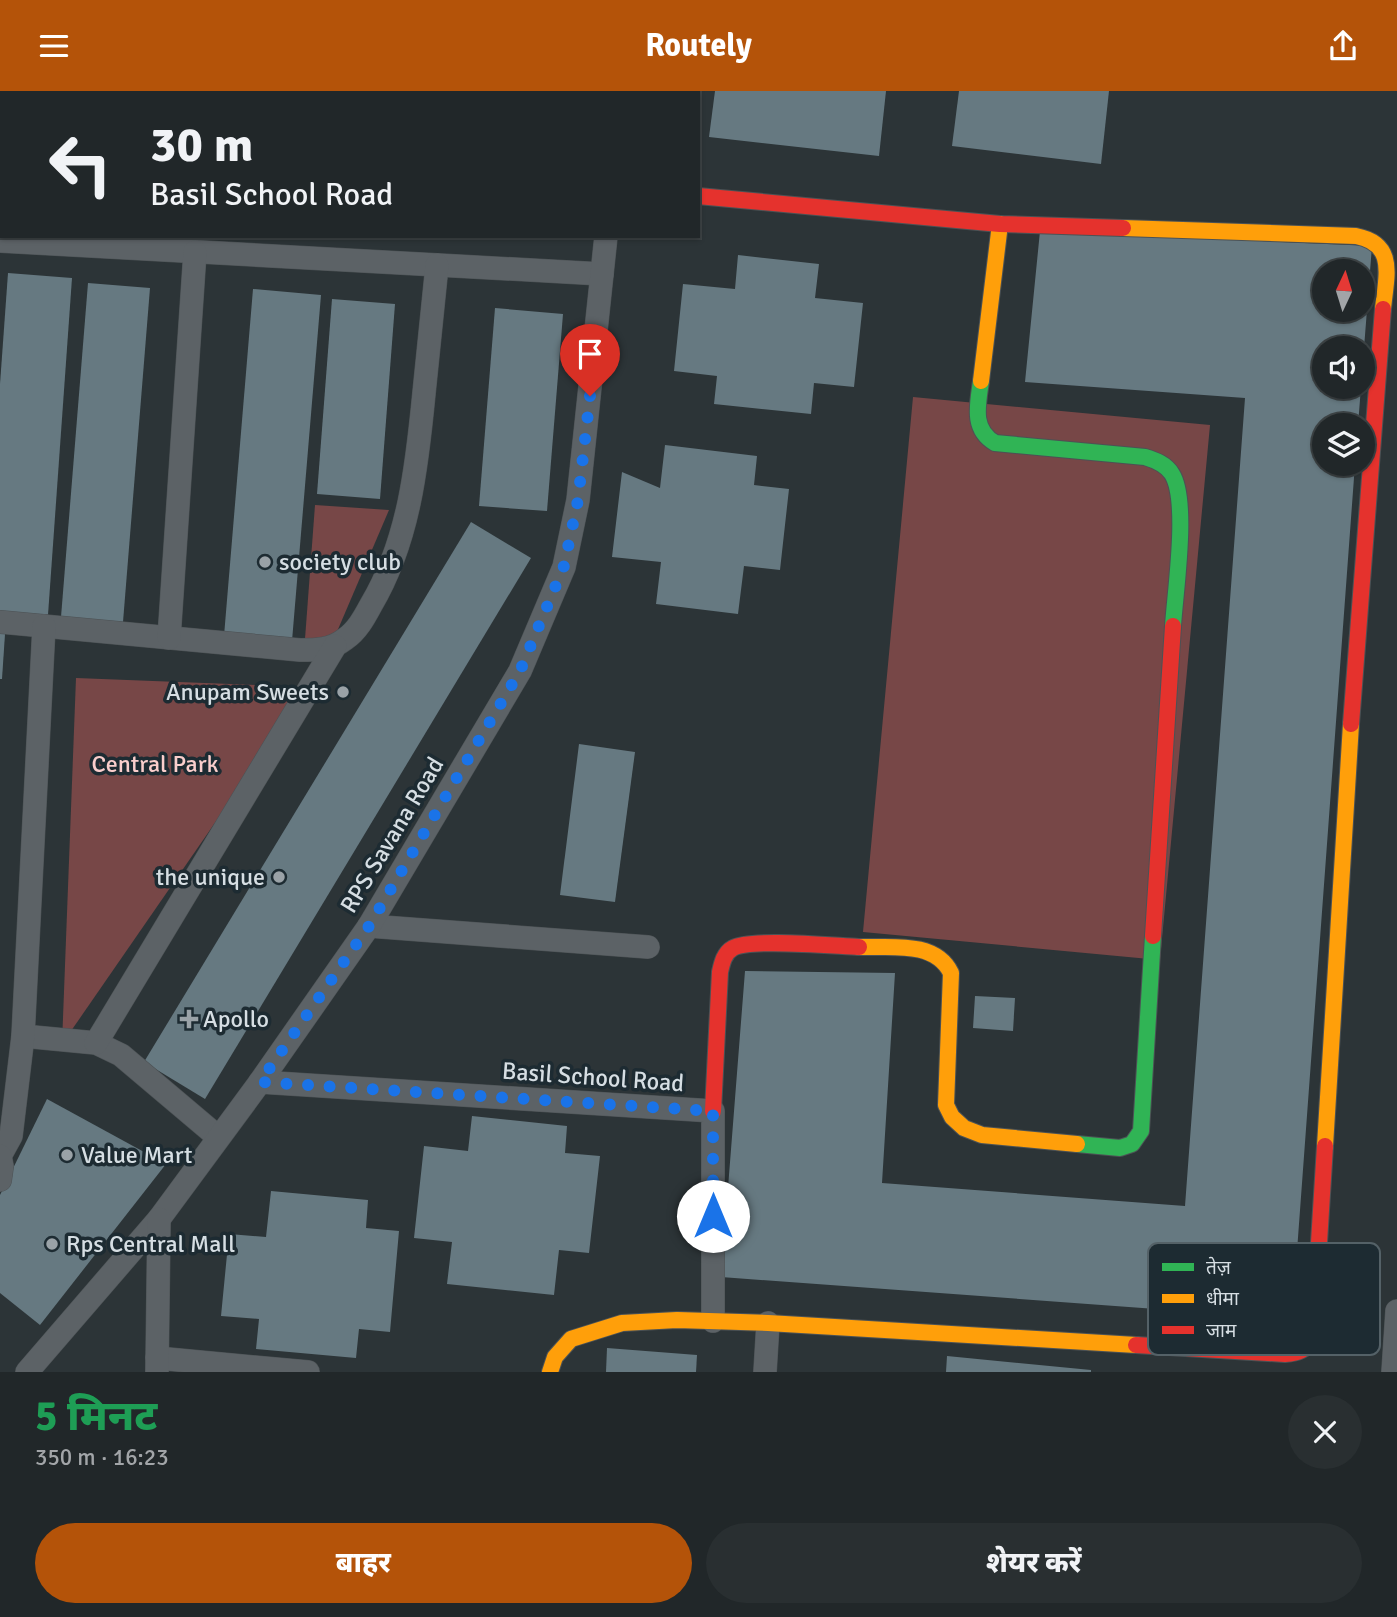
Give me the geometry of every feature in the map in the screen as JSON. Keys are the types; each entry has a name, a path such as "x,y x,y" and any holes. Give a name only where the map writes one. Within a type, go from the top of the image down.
{"street":[{"path":"700,196 999,224 1356,236 1371,239 1381,246 1387,260 1344,820 1319,1243"},
{"path":"713,1111 720,972 724,955 734,945 917,949 932,951 942,958 951,973 946,1105 951,1120 965,1130 982,1135 1099,1147 1120,1148 1132,1144 1141,1131 1181,505 1177,482 1170,468 1160,461 1145,457 995,443 987,439 979,428 977,416 999,224"},
{"name":"RPS Savana Road","path":"27,1372 159,1219 260,1082 369,926 520,671 564,566 578,500 606,238"},
{"path":"0,241 602,274"},
{"path":"169,638 195,252"},
{"path":"96,1042 335,646 357,628 380,591 409,507 419,444 437,265"},
{"path":"0,622 300,650 321,650 335,646"},
{"path":"0,1180 0,1156 11,1136 23,1036 44,626"},
{"path":"369,926 648,947"},
{"path":"23,1036 96,1042 121,1055 218,1137"},
{"name":"Basil School Road","path":"260,1082 713,1111 713,1321"},
{"path":"159,1219 157,1365 308,1372"},
{"path":"1393,1372 1397,1311"},
{"path":"550,1372 555,1357 570,1339 622,1323 768,1323 1148,1346"},
{"path":"765,1372 768,1323"}],"green space":[{"path":"913,397 1210,425 1160,960 863,932"},
{"path":"315,505 389,510 333,641 305,639"},
{"name":"Central Park","path":"76,678 309,687 62,1044"}],"building":[{"path":"715,91 886,91 879,156 709,137"},
{"path":"959,91 1109,91 1101,164 952,146"},
{"path":"1040,231 1372,246 1371,259 1312,259 1312,322 1366,322 1365,336 1312,336 1312,399 1360,399 1359,413 1312,413 1312,476 1354,476 1298,1243 1148,1243 1148,1308 721,1277 745,971 895,973 882,1183 1185,1206 1245,398 1025,382"},
{"path":"738,255 819,264 815,298 863,303 854,387 814,383 811,414 714,404 717,376 674,371 683,284 735,289"},
{"path":"8,273 72,278 48,615 0,611 0,384"},
{"path":"88,283 150,288 123,622 61,617"},
{"path":"253,289 321,295 292,641 224,636"},
{"path":"332,299 395,304 380,499 317,494"},
{"path":"495,308 563,314 547,511 479,506"},
{"path":"665,445 757,456 754,485 789,489 780,570 744,566 738,614 656,604 661,562 612,557 622,472 660,488"},
{"path":"471,522 531,558 205,1099 144,1062"},
{"path":"0,633 5,634 2,679 0,679"},
{"path":"579,744 635,752 615,902 560,895"},
{"path":"975,996 1015,998 1013,1031 973,1028"},
{"name":"Rps Central Mall","path":"47,1099 166,1164 40,1325 0,1293 0,1195"},
{"path":"472,1116 567,1126 565,1153 600,1156 589,1253 559,1250 554,1295 447,1284 452,1242 414,1238 424,1146 468,1151"},
{"path":"271,1191 368,1200 366,1228 399,1231 390,1332 359,1329 356,1358 256,1349 259,1319 221,1316 229,1234 266,1237"},
{"path":"607,1348 697,1355 696,1372 606,1372"},
{"path":"947,1356 1091,1370 1091,1372 946,1372"}],"traffic: fast":[{"path":"981,381 979,423 982,431 995,443 1145,457 1170,471 1180,504 1173,626"},
{"path":"1077,1144 1120,1148 1132,1144 1141,1131 1153,936"}],"traffic: slow":[{"path":"981,381 1000,224"},
{"path":"1123,228 1356,236 1369,240 1378,246 1386,263 1383,309"},
{"path":"1325,1146 1351,724"},
{"path":"859,947 898,947 923,951 944,962 951,973 946,1105 952,1117 964,1128 982,1135 1077,1144"},
{"path":"550,1372 555,1357 571,1339 622,1323 677,1320 1136,1345"}],"traffic: jam":[{"path":"700,196 1000,224 1123,228"},
{"path":"1351,724 1383,309"},
{"path":"1153,936 1173,626"},
{"path":"713,1111 720,972 727,953 733,948 757,943 859,947"},
{"path":"1319,1243 1325,1146"},
{"path":"1136,1345 1148,1346"}],"place":[{"name":"society club","path":"265,562"},
{"name":"Anupam Sweets","path":"343,692"},
{"name":"the unique","path":"279,877"},
{"name":"Apollo","path":"189,1019"},
{"name":"Value Mart","path":"67,1155"},
{"name":"Rps Central Mall","path":"52,1244"}],"route":[{"path":"590,396 578,500 564,566 520,671 369,926 260,1082 713,1111 713,1216"}]}
